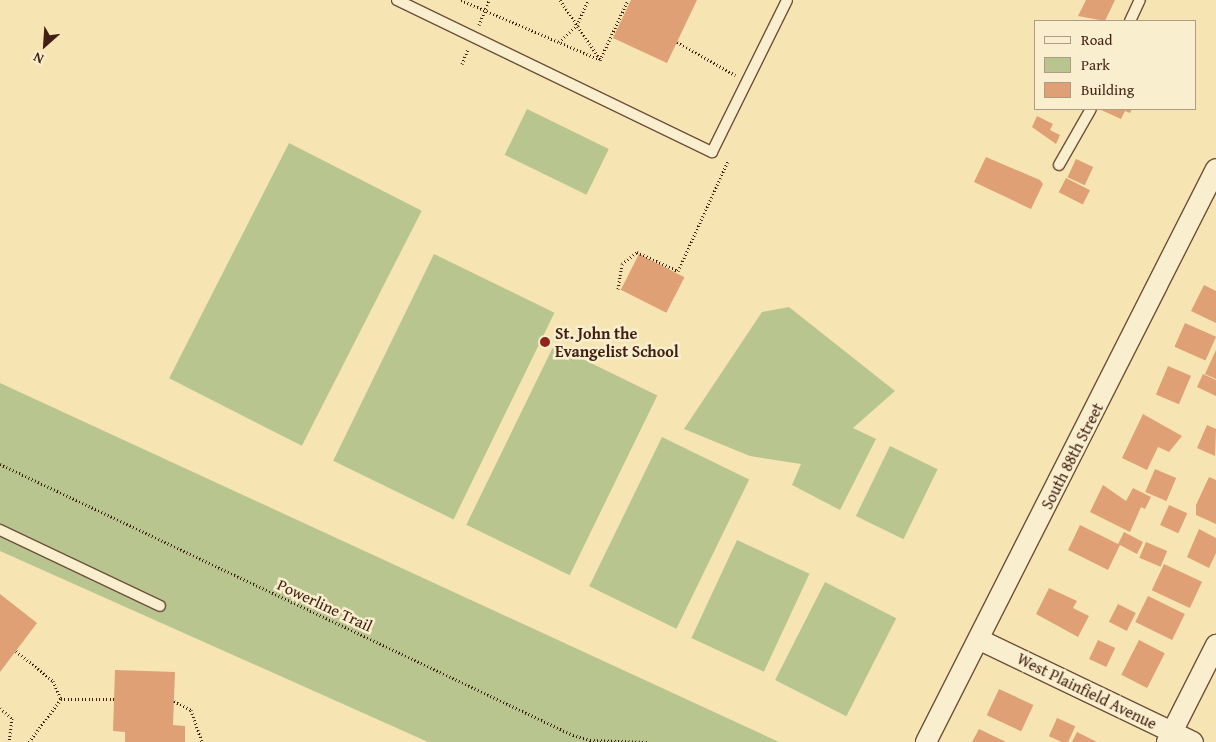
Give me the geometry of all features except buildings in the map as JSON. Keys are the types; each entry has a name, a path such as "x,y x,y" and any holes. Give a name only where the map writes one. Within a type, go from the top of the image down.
{"street":[{"name":"South 88th Street","path":"926,742 980,640 1216,169"},
{"name":"West Plainfield Avenue","path":"980,640 1170,737 1193,742"},
{"path":"1170,737 1216,645"}],"lane":[{"path":"397,0 712,152 787,0"},
{"path":"1130,20 1140,0"},
{"path":"1058,165 1090,110"},
{"path":"0,530 160,606"}],"path":[{"path":"461,0 600,60"},
{"path":"485,10 489,0"},
{"path":"560,0 600,60"},
{"path":"559,42 577,25 588,0"},
{"path":"600,60 628,0"},
{"path":"677,42 747,81"},
{"path":"618,289 622,264 637,252 678,271 728,160"},
{"name":"Powerline Trail","path":"0,464 573,735 590,740 646,742"},
{"path":"16,651 52,681 61,698"},
{"path":"61,698 114,699"},
{"path":"29,742 61,698"},
{"path":"174,701 191,710 202,742"},
{"path":"0,708 12,718 9,742"}],"green space":[{"path":"527,109 609,149 586,195 505,155"},
{"path":"289,143 422,211 302,446 169,378"},
{"path":"434,254 554,313 454,519 333,461"},
{"path":"789,307 895,391 853,428 876,439 840,510 792,485 801,464 750,456 684,429 762,312"},
{"path":"554,345 657,395 570,575 466,525"},
{"path":"0,383 779,742 428,742 0,551"},
{"path":"662,437 749,480 676,629 589,586"},
{"path":"890,446 938,469 903,539 856,516"},
{"path":"737,540 810,574 764,672 691,638"},
{"path":"825,582 896,618 846,716 775,680"}],"place":[{"name":"St. John the Evangelist School","path":"545,342"}]}
